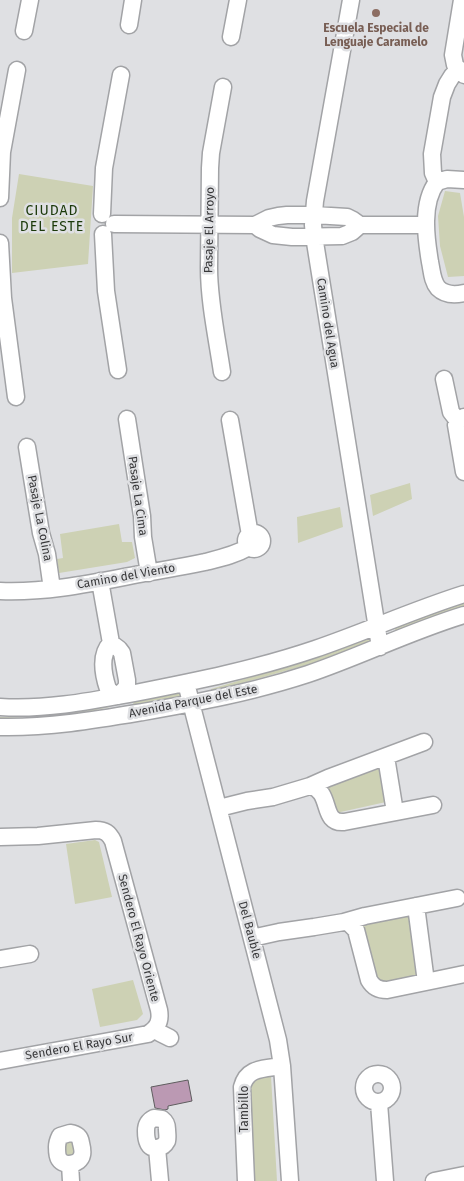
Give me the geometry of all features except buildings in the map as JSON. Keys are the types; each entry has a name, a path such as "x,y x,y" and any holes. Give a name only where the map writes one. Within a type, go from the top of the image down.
{"street":[{"path":"24,31 30,0"},
{"path":"128,25 134,0"},
{"path":"231,37 238,0"},
{"name":"Camino del Agua","path":"351,0 319,178 314,215 314,236 380,647"},
{"path":"437,182 432,162 434,136 444,90 452,76 461,72 455,65 452,55 462,0"},
{"path":"0,198 2,152 17,70"},
{"path":"118,370 104,266 106,224 104,168 121,75"},
{"name":"Pasaje El Arroyo","path":"222,372 209,281 209,224 211,153 223,87"},
{"path":"464,180 447,179 437,182 430,194 426,226 432,275 437,286 442,291 453,294 464,293"},
{"path":"106,224 255,225 278,216 314,215 347,217 360,226"},
{"path":"255,225 273,235 292,237 342,236 360,226 426,226"},
{"path":"0,243 3,298 16,397"},
{"path":"444,379 451,412 461,419 456,425 464,472"},
{"name":"Pasaje La Cima","path":"127,419 142,516 143,537 150,572"},
{"name":"Camino del Viento","path":"0,590 52,589 150,572 235,554 249,541 230,420"},
{"name":"Pasaje La Colina","path":"27,447 40,533 47,554 52,589"},
{"path":"100,581 111,643 119,648 122,653 127,680 125,689 118,696 120,715"},
{"name":"Avenida Parque del Este","path":"0,707 55,706 118,696 236,672 285,659 464,594"},
{"name":"Avenida Parque del Este","path":"0,727 47,725 226,697 311,673 430,626 464,615"},
{"name":"Del Bauble","path":"186,683 275,1023 282,1066 290,1181"},
{"path":"219,808 273,797 310,786 424,742"},
{"path":"386,757 395,812"},
{"path":"310,786 323,794 331,818 338,822 433,805"},
{"name":"Sendero El Rayo Oriente","path":"0,837 96,830 107,832 113,841 159,1010 160,1020 156,1028"},
{"path":"252,938 344,922 365,916 457,898"},
{"path":"416,906 426,982"},
{"path":"344,922 349,923 356,930 369,980 376,988 387,990 464,974"},
{"path":"0,959 30,954"},
{"path":"156,1028 160,1033 170,1038"},
{"name":"Sendero El Rayo Sur","path":"0,1060 148,1034 156,1028"},
{"name":"Tambillo","path":"246,1181 243,1081 246,1076 255,1070 282,1066"},
{"path":"379,1102 385,1181"},
{"path":"157,1148 160,1181"},
{"path":"70,1164 71,1181"},
{"path":"434,1181 464,1175"}],"green space":[{"path":"19,174 93,186 88,264 12,273 12,218"},
{"path":"445,191 460,193 464,217 464,276 448,277 440,246 438,216"},
{"path":"410,483 412,499 373,516 370,495"},
{"path":"340,507 343,527 298,543 297,517"},
{"path":"119,524 122,542 132,542 135,558 127,562 59,573 57,559 63,558 60,534"},
{"path":"464,602 464,608 396,632 395,630 397,626"},
{"path":"369,636 372,642 342,655 211,692 211,689 310,658"},
{"path":"184,691 186,697 133,707 132,705 135,701"},
{"path":"110,705 110,707 96,710 93,713 0,722 0,717 29,718"},
{"path":"381,768 386,802 336,813 328,787"},
{"path":"95,840 99,842 112,897 75,904 66,844"},
{"path":"406,914 412,920 420,972 417,978 383,984 375,981 361,930 365,923"},
{"path":"133,980 143,1014 137,1020 100,1027 92,989"},
{"path":"271,1076 277,1181 252,1181 248,1086 253,1079"},
{"path":"62,1141 77,1141 79,1153 66,1159"}],"place":[{"name":"Escuela Especial de Lenguaje Caramelo","path":"376,13"}],"district":[{"name":"CIUDAD DEL ESTE","path":"52,218"}]}
